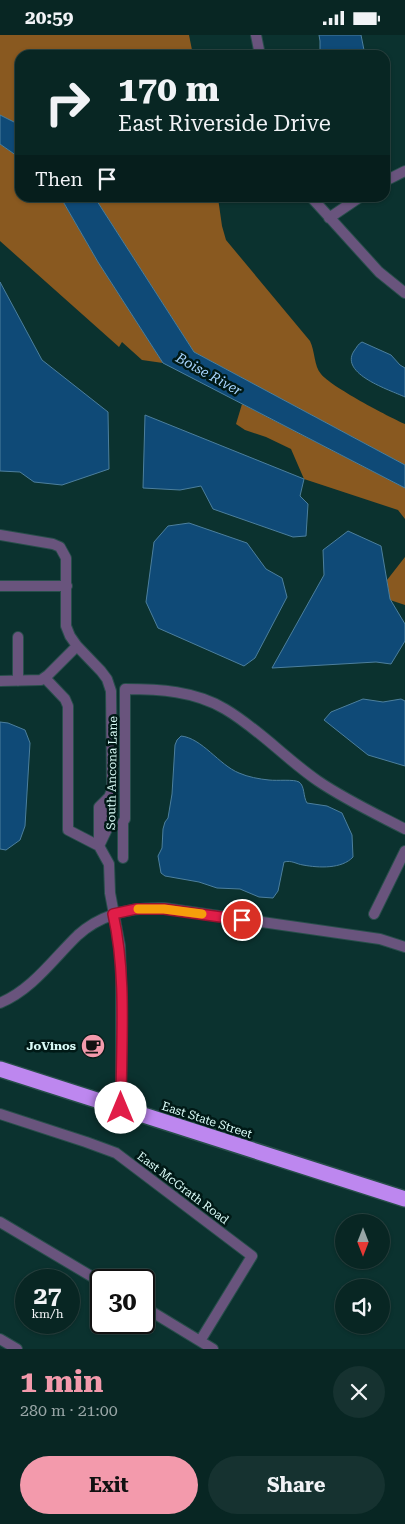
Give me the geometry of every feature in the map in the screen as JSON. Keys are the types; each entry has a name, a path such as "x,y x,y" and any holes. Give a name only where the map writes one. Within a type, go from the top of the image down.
{"highway":[{"name":"East State Street","path":"0,1069 405,1199"}],"street":[{"path":"256,35 259,50"},
{"path":"390,178 405,171"},
{"path":"315,202 378,272 405,293"},
{"path":"329,218 353,202"},
{"path":"0,535 53,544 60,547 66,558 66,625 70,636 77,646 107,679 111,691 112,790 99,807 99,846 109,864 110,893 120,946 121,1108"},
{"path":"0,586 67,587"},
{"path":"18,637 18,681"},
{"path":"0,681 37,681 45,678 77,646"},
{"path":"45,678 65,699 68,706 68,830 99,846"},
{"name":"South Ancona Lane","path":"123,858 123,823 125,819 125,689 155,689 180,692 224,708 245,722 285,757 319,782 405,829"},
{"path":"374,914 405,851"},
{"path":"0,1003 17,995 32,983 79,934 113,914 136,909 164,909 380,939 405,947"},
{"name":"East McGrath Road","path":"0,1114 86,1141 116,1153 252,1256 200,1341"},
{"path":"0,1222 90,1275"},
{"path":"155,1314 213,1349"},
{"path":"0,1339 16,1349"}],"shaded area":[{"path":"0,35 189,35 192,50 15,50 15,122 0,115"},
{"path":"0,144 15,154 15,202 63,202 98,262 163,363 142,360 122,342 119,347 0,241"},
{"path":"98,202 219,202 226,240 310,341 317,367 321,374 347,393 405,424 405,465 194,352"},
{"path":"242,404 405,488 405,519 398,510 304,479 291,449 266,437 245,430 236,424"},
{"path":"405,557 405,605 390,600 387,580"}],"water":[{"path":"319,35 361,35 364,50 320,50"},
{"path":"0,115 15,122 15,154 0,144"},
{"name":"Boise River","path":"63,202 98,202 194,352 405,465 405,488 163,363 98,262"},
{"path":"0,282 42,360 108,412 109,469 62,485 34,482 20,472 0,471"},
{"path":"362,342 391,355 405,368 405,397 368,380 354,367 351,359 354,351"},
{"path":"145,415 304,479 300,496 308,504 306,536 293,537 213,509 201,486 180,490 143,488"},
{"path":"189,523 247,543 266,569 282,578 287,597 255,658 244,666 158,628 146,602 154,542 168,526"},
{"path":"348,531 381,546 390,599 405,624 405,641 391,664 376,662 272,668 324,575 323,550"},
{"path":"363,699 383,702 401,699 405,701 405,766 368,755 324,720 331,712"},
{"path":"0,722 25,730 30,743 25,826 20,840 6,850 0,849"},
{"path":"181,736 196,741 224,764 242,774 265,780 299,782 307,803 327,806 342,813 352,835 353,857 343,864 330,867 316,867 284,862 278,891 273,898 259,897 240,889 217,888 199,882 165,876 161,873 158,856 162,848 163,829 168,818 172,794 175,745"}],"slow traffic":[{"path":"138,909 152,908 202,914"}],"place":[{"name":"JoVinos","path":"93,1046"}],"route":[{"path":"121,1108 120,946 113,914 152,908 242,920"}]}
